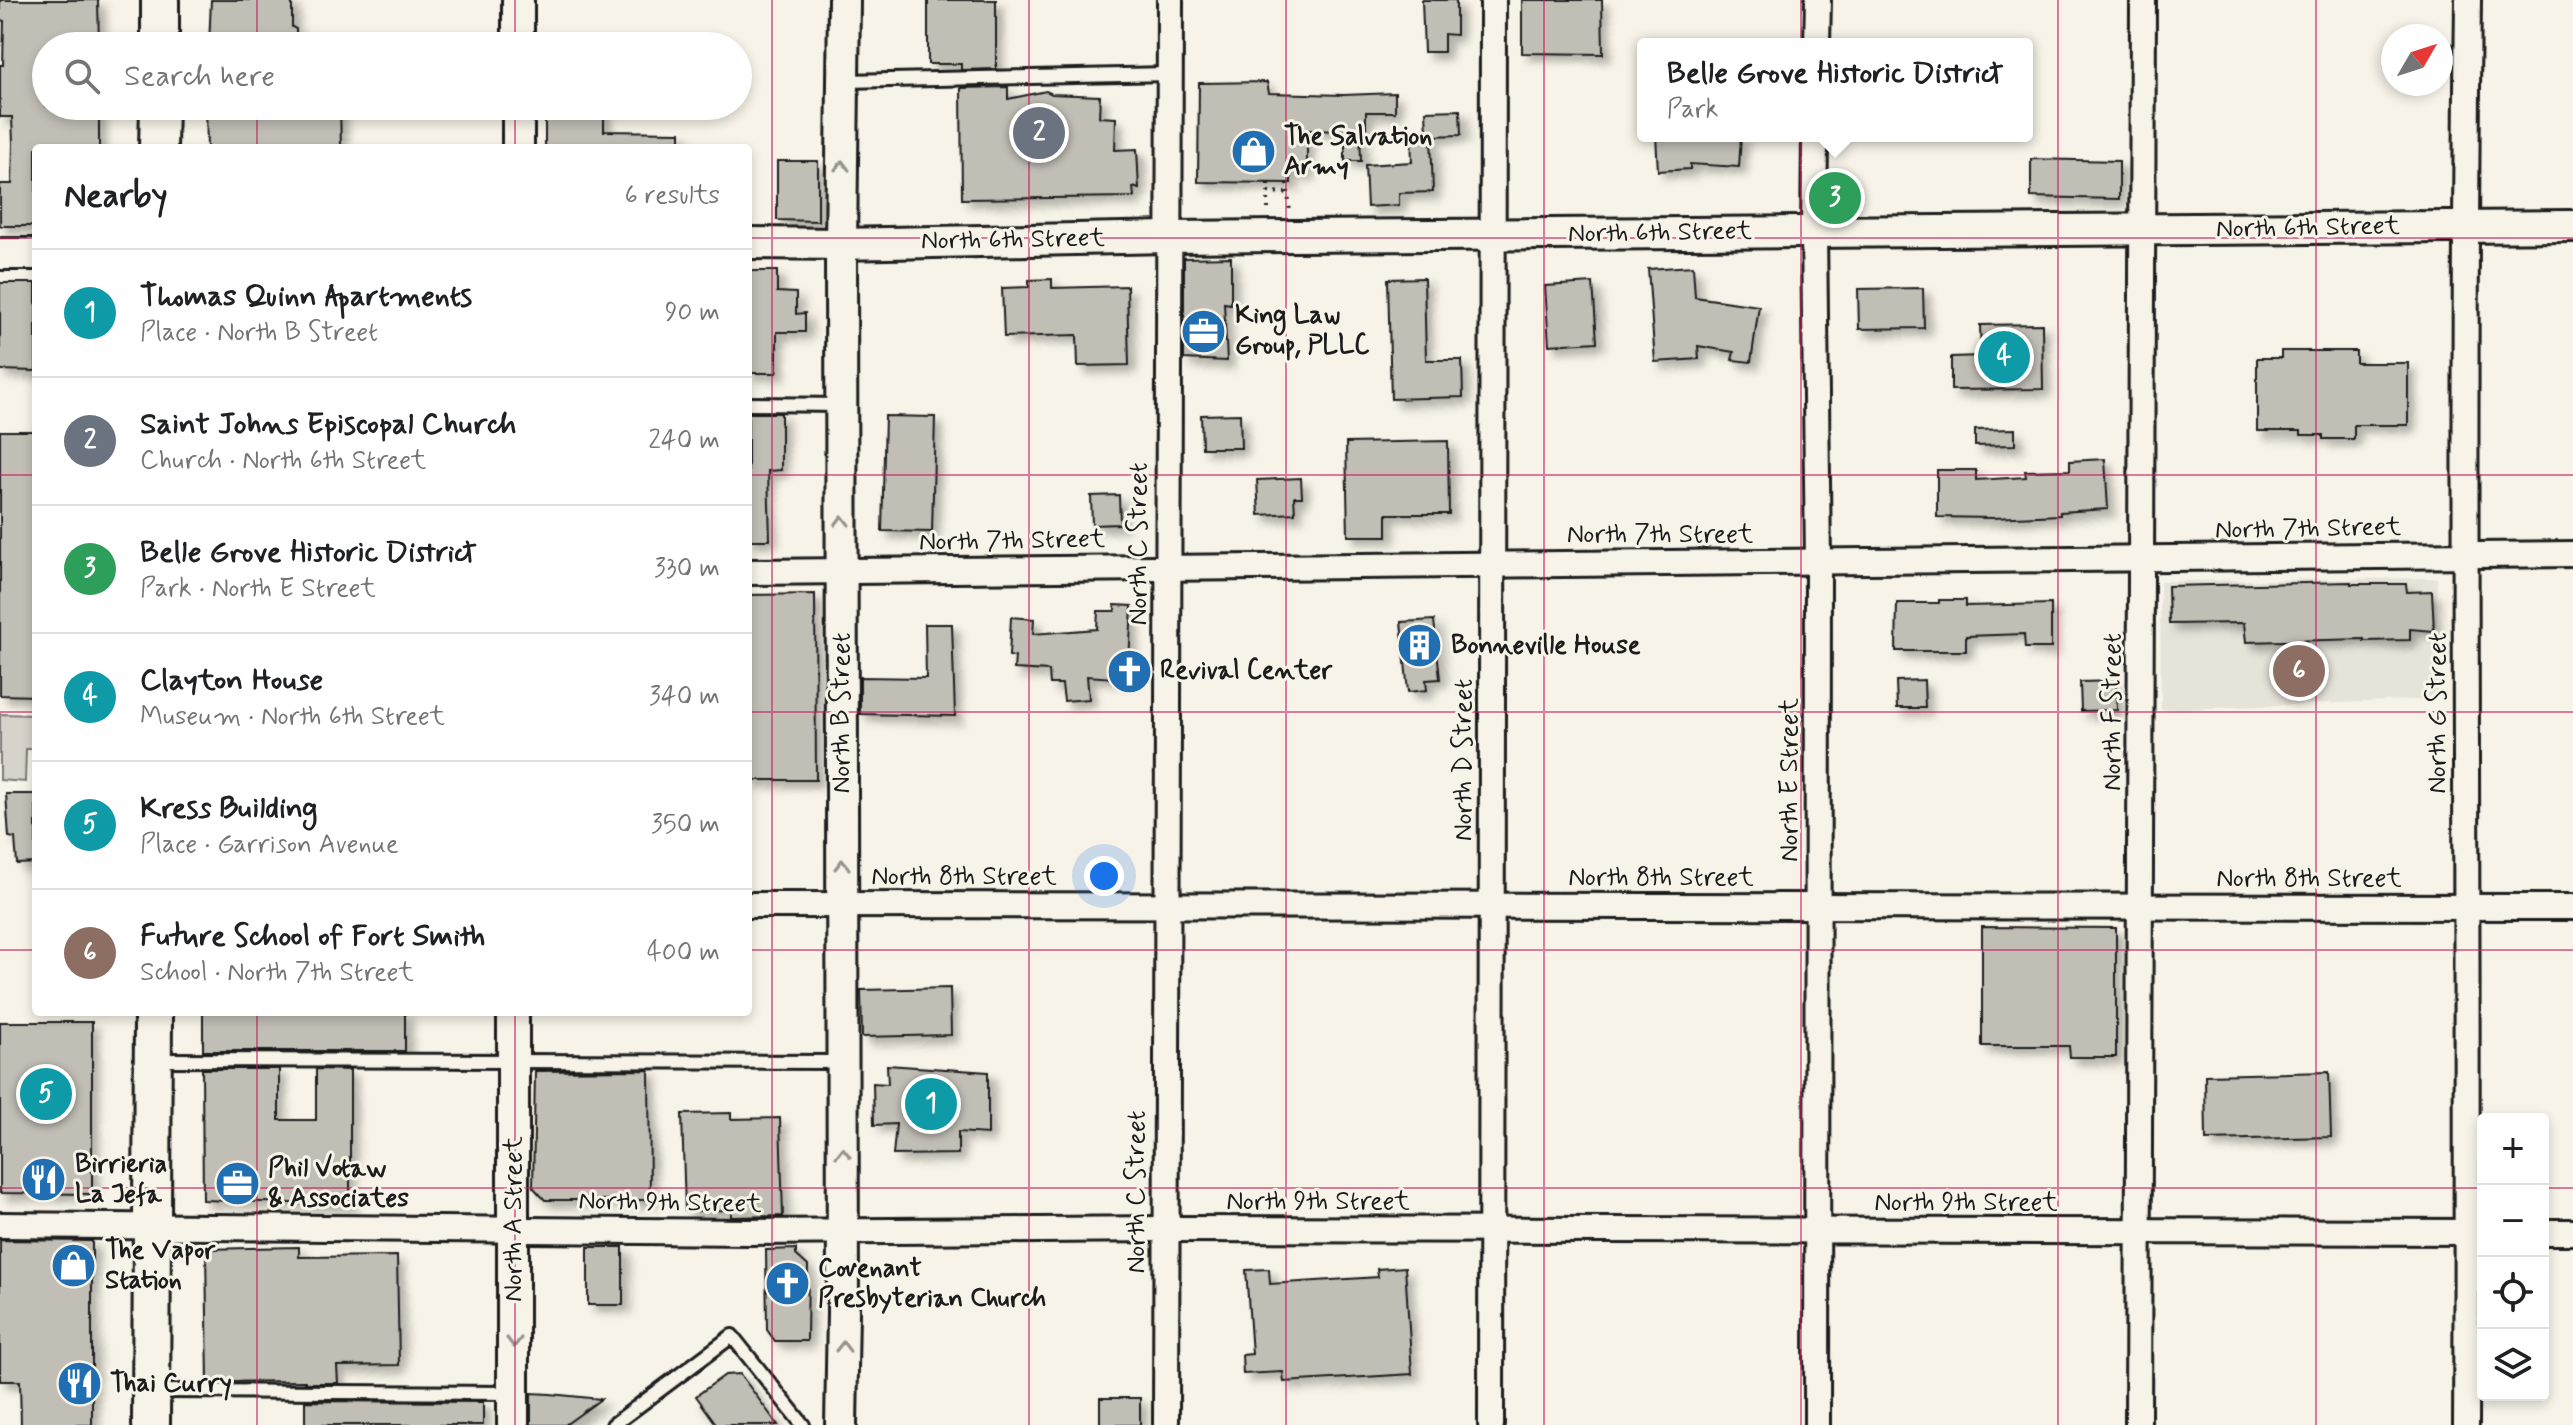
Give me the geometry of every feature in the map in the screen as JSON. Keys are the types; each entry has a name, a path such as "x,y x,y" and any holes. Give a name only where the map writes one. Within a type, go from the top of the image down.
{"main road":[{"path":"160,0 160,32"},
{"path":"158,144 159,120"},
{"path":"151,1408 153,1016"}],"street":[{"path":"518,0 518,32"},
{"name":"North B Street","path":"841,1425 841,244 844,0"},
{"name":"North C Street","path":"1166,1425 1170,0"},
{"name":"North D Street","path":"1491,1425 1493,0"},
{"path":"1817,38 1818,0"},
{"name":"North F Street","path":"2138,1425 2143,0"},
{"name":"North G Street","path":"2466,1425 2467,1261 2474,1232 2465,590 2468,0"},
{"path":"518,120 518,144"},
{"name":"North E Street","path":"1815,142 1817,1425"},
{"name":"North 6th Street","path":"752,243 2573,226"},
{"path":"0,254 32,254"},
{"name":"North 7th Street","path":"752,572 2573,554"},
{"name":"North 8th Street","path":"752,905 2573,907"},
{"name":"North A Street","path":"513,1016 513,1425"},
{"name":"North 9th Street","path":"0,1225 843,1231 2474,1232"},
{"path":"2549,1232 2573,1232"}],"lane":[{"path":"843,81 1169,74"},
{"path":"752,404 842,405"},
{"path":"152,1060 843,1062"},
{"path":"613,1425 732,1336 803,1425"},
{"path":"151,1408 513,1393"}],"path":[{"path":"1268,183 1269,222"},
{"path":"1287,183 1291,222"},
{"path":"1268,192 1288,193"}],"shaded area":[{"path":"2437,578 2438,699 2161,710 2160,581"},
{"path":"0,714 32,715 32,749 26,749 25,782 0,780"}],"building":[{"path":"0,0 98,0 99,32 32,32 32,120 99,120 99,144 32,144 32,226 0,226 0,184 12,184 13,143 12,117 0,117 4,21 0,20"},
{"path":"211,0 292,0 292,27 296,32 210,32"},
{"path":"928,0 996,0 996,69 961,70 961,64 928,64"},
{"path":"1422,0 1456,0 1456,35 1444,34 1444,52 1424,52"},
{"path":"1522,0 1602,0 1603,54 1522,53"},
{"name":"The Salvation Army","path":"1267,82 1269,93 1395,93 1395,112 1366,112 1366,132 1360,132 1361,161 1345,161 1345,131 1307,130 1307,173 1291,172 1291,183 1198,182 1199,83"},
{"path":"1008,87 1008,99 1046,91 1052,94 1100,96 1099,117 1116,118 1115,150 1137,149 1139,189 1133,187 1134,197 962,199 961,88"},
{"path":"1460,110 1461,135 1431,136 1433,192 1399,193 1399,205 1367,207 1365,165 1412,162 1411,133 1427,133 1426,111"},
{"path":"206,120 340,120 341,144 207,144"},
{"path":"545,120 604,120 604,131 680,132 680,144 545,144"},
{"path":"1656,142 1741,142 1739,167 1690,164 1690,169 1658,171"},
{"path":"2031,159 2119,161 2119,199 2031,197"},
{"path":"777,161 818,161 818,221 777,220"},
{"name":"King Law Group, PLLC","path":"1231,257 1231,304 1224,303 1227,361 1184,359 1184,258"},
{"path":"1693,266 1695,297 1759,306 1751,362 1732,360 1734,352 1698,346 1699,359 1655,362 1648,269"},
{"path":"752,271 777,271 777,292 796,293 796,314 805,313 805,332 777,332 777,373 752,373"},
{"path":"1424,278 1426,360 1462,360 1463,397 1391,399 1388,279"},
{"path":"1052,279 1052,288 1127,286 1129,365 1078,366 1077,335 1004,337 1002,288 1029,287 1029,280"},
{"path":"0,283 32,283 32,371 0,370"},
{"path":"1593,283 1597,342 1549,345 1545,286"},
{"path":"1923,288 1924,328 1859,329 1858,289"},
{"path":"2042,324 2043,389 1951,390 1951,357 1981,356 1980,325"},
{"path":"2281,351 2356,351 2356,363 2408,363 2408,425 2354,425 2354,439 2323,439 2323,435 2301,435 2301,431 2257,431 2257,358 2281,358"},
{"path":"752,413 781,413 781,470 768,471 770,540 752,540"},
{"path":"1240,414 1241,448 1202,448 1201,415"},
{"path":"885,416 935,417 932,532 882,531"},
{"path":"2015,429 2015,445 1975,446 1975,430"},
{"path":"0,431 32,431 32,696 0,695"},
{"path":"1448,441 1449,514 1387,514 1387,536 1348,536 1346,443"},
{"path":"2105,459 2108,509 2060,512 2060,515 1937,517 1937,470 1976,470 1976,480 2026,477 2025,471 2070,470 2070,461"},
{"path":"1301,478 1302,497 1294,497 1295,513 1259,515 1257,480"},
{"path":"1119,495 1120,524 1092,525 1091,496"},
{"path":"2351,582 2406,584 2407,592 2432,591 2434,631 2410,629 2410,640 2246,642 2244,623 2169,624 2168,586"},
{"path":"815,594 816,780 752,780 752,595"},
{"path":"1939,600 1966,600 1966,606 2051,604 2051,648 2025,648 2024,634 1966,636 1966,651 1896,651 1897,603 1939,603"},
{"path":"1115,605 1132,606 1128,679 1087,676 1089,699 1064,701 1062,684 1050,684 1049,671 1014,669 1015,657 1009,656 1011,617 1034,619 1033,634 1097,629 1098,611 1115,611"},
{"name":"Bonneville House","path":"1434,620 1440,679 1426,680 1427,690 1408,692 1401,622"},
{"path":"925,624 952,624 955,716 860,714 860,677 926,678"},
{"path":"1924,680 1925,708 1897,708 1896,681"},
{"path":"2116,681 2117,710 2081,711 2080,682"},
{"path":"6,794 32,794 32,863 17,864 15,838 9,837"},
{"path":"1982,927 2116,928 2116,1057 2070,1057 2069,1046 1982,1046"},
{"path":"950,988 951,1035 862,1037 861,990"},
{"path":"203,1016 405,1016 405,1051 203,1051"},
{"path":"0,1022 92,1022 92,1194 0,1193"},
{"path":"887,1065 988,1072 988,1134 958,1132 958,1154 893,1155 896,1124 874,1125 873,1083 888,1084"},
{"path":"202,1069 279,1069 279,1120 316,1120 316,1069 350,1070 350,1205 203,1200"},
{"path":"649,1070 650,1200 545,1200 533,1187 535,1071"},
{"path":"2329,1072 2331,1137 2206,1140 2205,1075"},
{"path":"731,1113 731,1119 780,1118 783,1216 731,1217 731,1210 685,1211 682,1114"},
{"path":"0,1240 92,1241 92,1425 21,1425 20,1381 0,1381"},
{"path":"299,1247 299,1257 397,1256 399,1365 337,1366 338,1383 208,1382 206,1249"},
{"path":"588,1247 623,1247 623,1305 588,1305"},
{"name":"Covenant Presbyterian Church","path":"796,1249 796,1255 808,1266 807,1341 775,1341 767,1330 766,1250"},
{"path":"1405,1267 1412,1374 1284,1382 1283,1372 1243,1374 1242,1355 1252,1354 1246,1270 1269,1269 1270,1284 1378,1277 1377,1269"},
{"path":"740,1374 778,1425 717,1425 696,1396 725,1375"},
{"path":"531,1393 601,1399 565,1425 531,1425"},
{"path":"1100,1398 1140,1398 1140,1425 1100,1425"},
{"path":"305,1401 483,1402 483,1425 305,1425"}],"place":[{"name":"Saint Johns Episcopal Church","path":"1039,133"},
{"name":"The Salvation Army","path":"1253,152"},
{"name":"Belle Grove Historic District","path":"1835,198"},
{"name":"King Law Group, PLLC","path":"1204,331"},
{"name":"Clayton House","path":"2004,357"},
{"name":"Bonneville House","path":"1420,646"},
{"name":"Revival Center","path":"1129,671"},
{"name":"Future School of Fort Smith","path":"2299,671"},
{"name":"Kress Building","path":"46,1094"},
{"name":"Thomas Quinn Apartments","path":"931,1104"},
{"name":"Birrieria La Jefa","path":"44,1180"},
{"name":"Phil Votaw & Associates","path":"237,1184"},
{"name":"The Vapor Station","path":"74,1266"},
{"name":"Covenant Presbyterian Church","path":"787,1284"},
{"name":"Thai Curry","path":"79,1384"}]}
